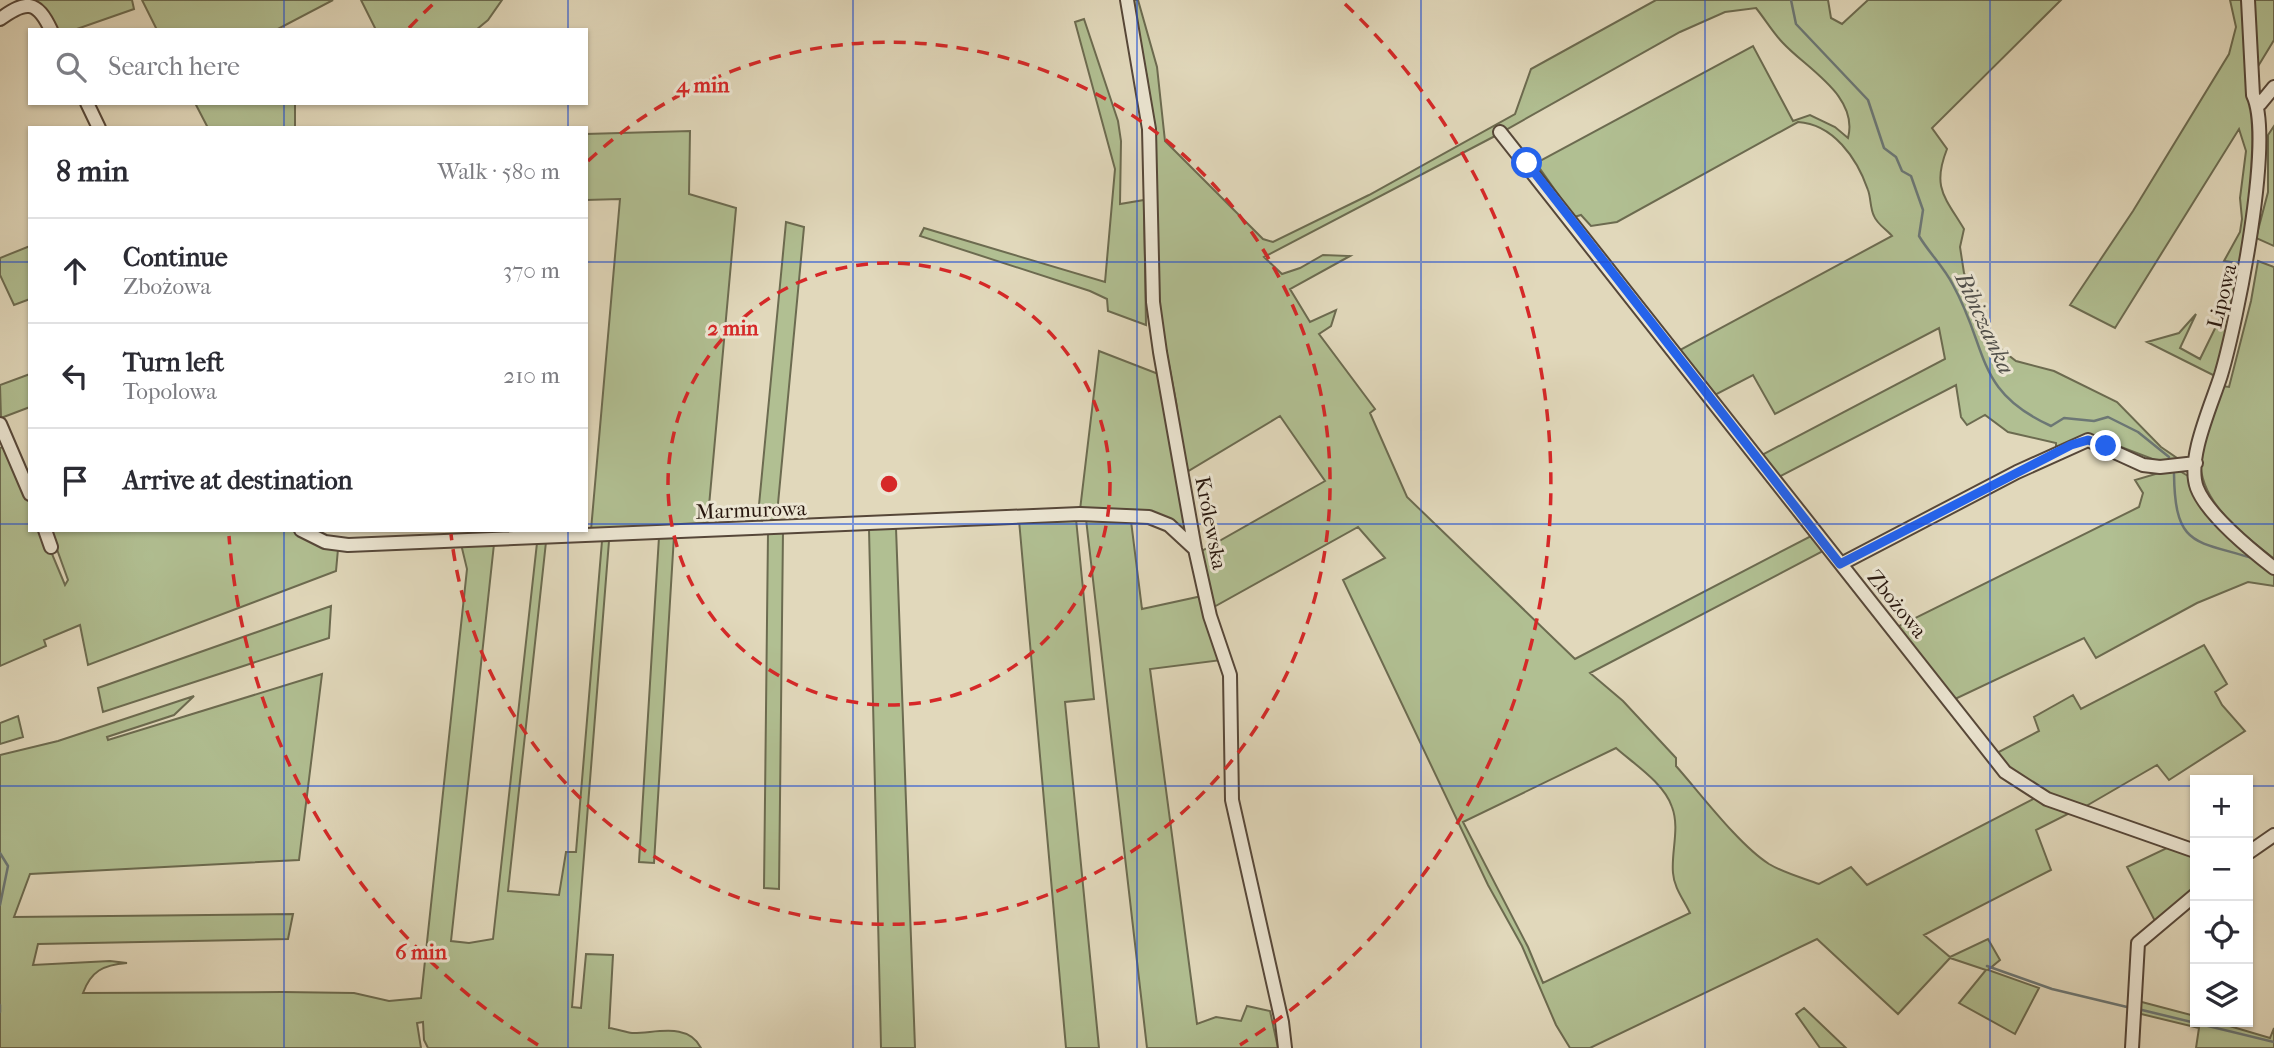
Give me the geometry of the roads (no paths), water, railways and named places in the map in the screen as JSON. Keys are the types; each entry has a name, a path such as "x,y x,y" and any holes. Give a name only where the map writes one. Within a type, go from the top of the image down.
{"street":[{"name":"Królewska","path":"1127,0 1150,137 1153,302 1195,549 1210,616 1230,675 1232,800 1279,1009 1284,1048"},
{"name":"Lipowa","path":"2248,0 2253,95 2260,104 2265,156 2255,243 2196,463 2197,488 2215,514 2274,568"},
{"path":"0,19 16,7 34,6 43,12 50,28"},
{"path":"2260,104 2274,87"},
{"path":"88,105 98,126"},
{"name":"Zbożowa","path":"1500,132 1988,754 2012,778 2047,799 2190,849"},
{"path":"0,424 28,489"},
{"path":"1840,564 2028,466 2088,440 2143,465 2160,467 2196,463"},
{"name":"Marmurowa","path":"305,532 325,542 348,545 1080,514 1149,517 1169,525 1195,549"},
{"path":"46,532 51,547"},
{"path":"2253,850 2274,835"},
{"path":"2132,1048 2138,943 2190,899"}],"waterway":[{"name":"Bibiczanka","path":"1791,0 1796,24 1868,100 1884,148 1896,157 1902,171 1911,176 1923,210 1919,236 1953,285 1987,367 2008,398 2026,413 2051,426 2064,418 2094,421 2108,417 2138,432 2169,457"},
{"name":"Bibiczanka","path":"2174,474 2179,516 2193,538 2204,544 2255,559"},
{"path":"0,853 8,866 0,905"},
{"path":"1987,966 2052,989 2127,1007"},
{"path":"0,1005 0,1012"},
{"path":"2142,1010 2274,1042"}]}
